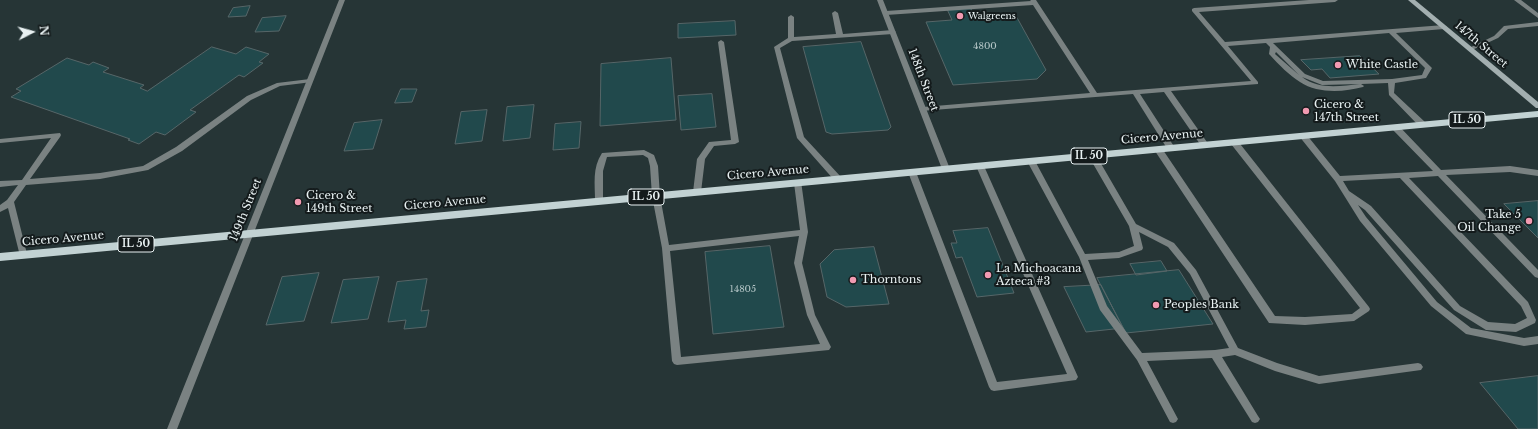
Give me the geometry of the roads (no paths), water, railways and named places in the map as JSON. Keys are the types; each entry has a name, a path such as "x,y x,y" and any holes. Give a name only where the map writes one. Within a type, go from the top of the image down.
{"main road":[{"name":"147th Street","path":"1411,0 1538,106"},
{"name":"Cicero Avenue","path":"0,256 1538,114"}],"street":[{"name":"149th Street","path":"172,429 342,0"},
{"name":"148th Street","path":"880,0 946,169"},
{"path":"923,109 1256,83 1194,10 1334,0"},
{"path":"1517,0 1538,16"},
{"path":"886,13 1034,1 1095,95"},
{"path":"835,13 840,36"},
{"path":"791,17 791,39"},
{"path":"1470,49 1496,37 1506,27 1538,24"},
{"path":"1224,44 1444,27"},
{"path":"1268,41 1273,47 1272,54 1298,79 1314,88 1331,90 1376,84 1382,81 1424,77 1429,68 1390,31"},
{"path":"838,179 801,138 777,47 791,39 893,32"},
{"path":"698,192 701,159 712,144 735,142 721,42"},
{"path":"0,184 100,176 145,168 179,149 249,98 279,84 310,81"},
{"path":"1392,81 1391,93 1422,124"},
{"path":"1166,90 1205,145"},
{"path":"1135,92 1171,148"},
{"path":"1395,127 1538,275"},
{"path":"0,141 57,135 10,202 0,209"},
{"path":"1303,136 1338,179 1363,218 1439,309 1469,331 1524,342 1538,340"},
{"path":"1158,149 1272,320 1306,322 1354,317 1366,309 1234,142"},
{"path":"599,201 601,160 605,155 644,152 651,157 654,166 656,196 666,248 677,361 826,347 811,315 798,263 804,232 798,182"},
{"path":"1083,257 1119,255 1139,248 1133,226 1092,155"},
{"path":"1031,161 1083,257 1103,308 1140,357 1172,419"},
{"path":"912,172 994,387 1073,377 980,166"},
{"path":"1338,179 1510,169 1538,173"},
{"path":"1347,193 1368,208 1457,308 1486,326 1516,328 1532,320 1525,304 1402,175"},
{"path":"10,202 23,254"},
{"path":"1133,226 1170,245 1193,272 1235,351"},
{"path":"666,248 804,232"},
{"path":"1140,357 1214,354 1235,351 1275,367 1319,380 1418,367"},
{"path":"1214,354 1255,419"}],"place":[{"name":"Walgreens","path":"960,16"},
{"name":"White Castle","path":"1338,65"},
{"name":"Cicero & 147th Street","path":"1306,111"},
{"name":"Cicero & 149th Street","path":"298,202"},
{"name":"Take 5 Oil Change","path":"1529,221"},
{"name":"La Michoacana Azteca #3","path":"988,275"},
{"name":"Thorntons","path":"853,280"},
{"name":"Peoples Bank","path":"1156,305"}]}
